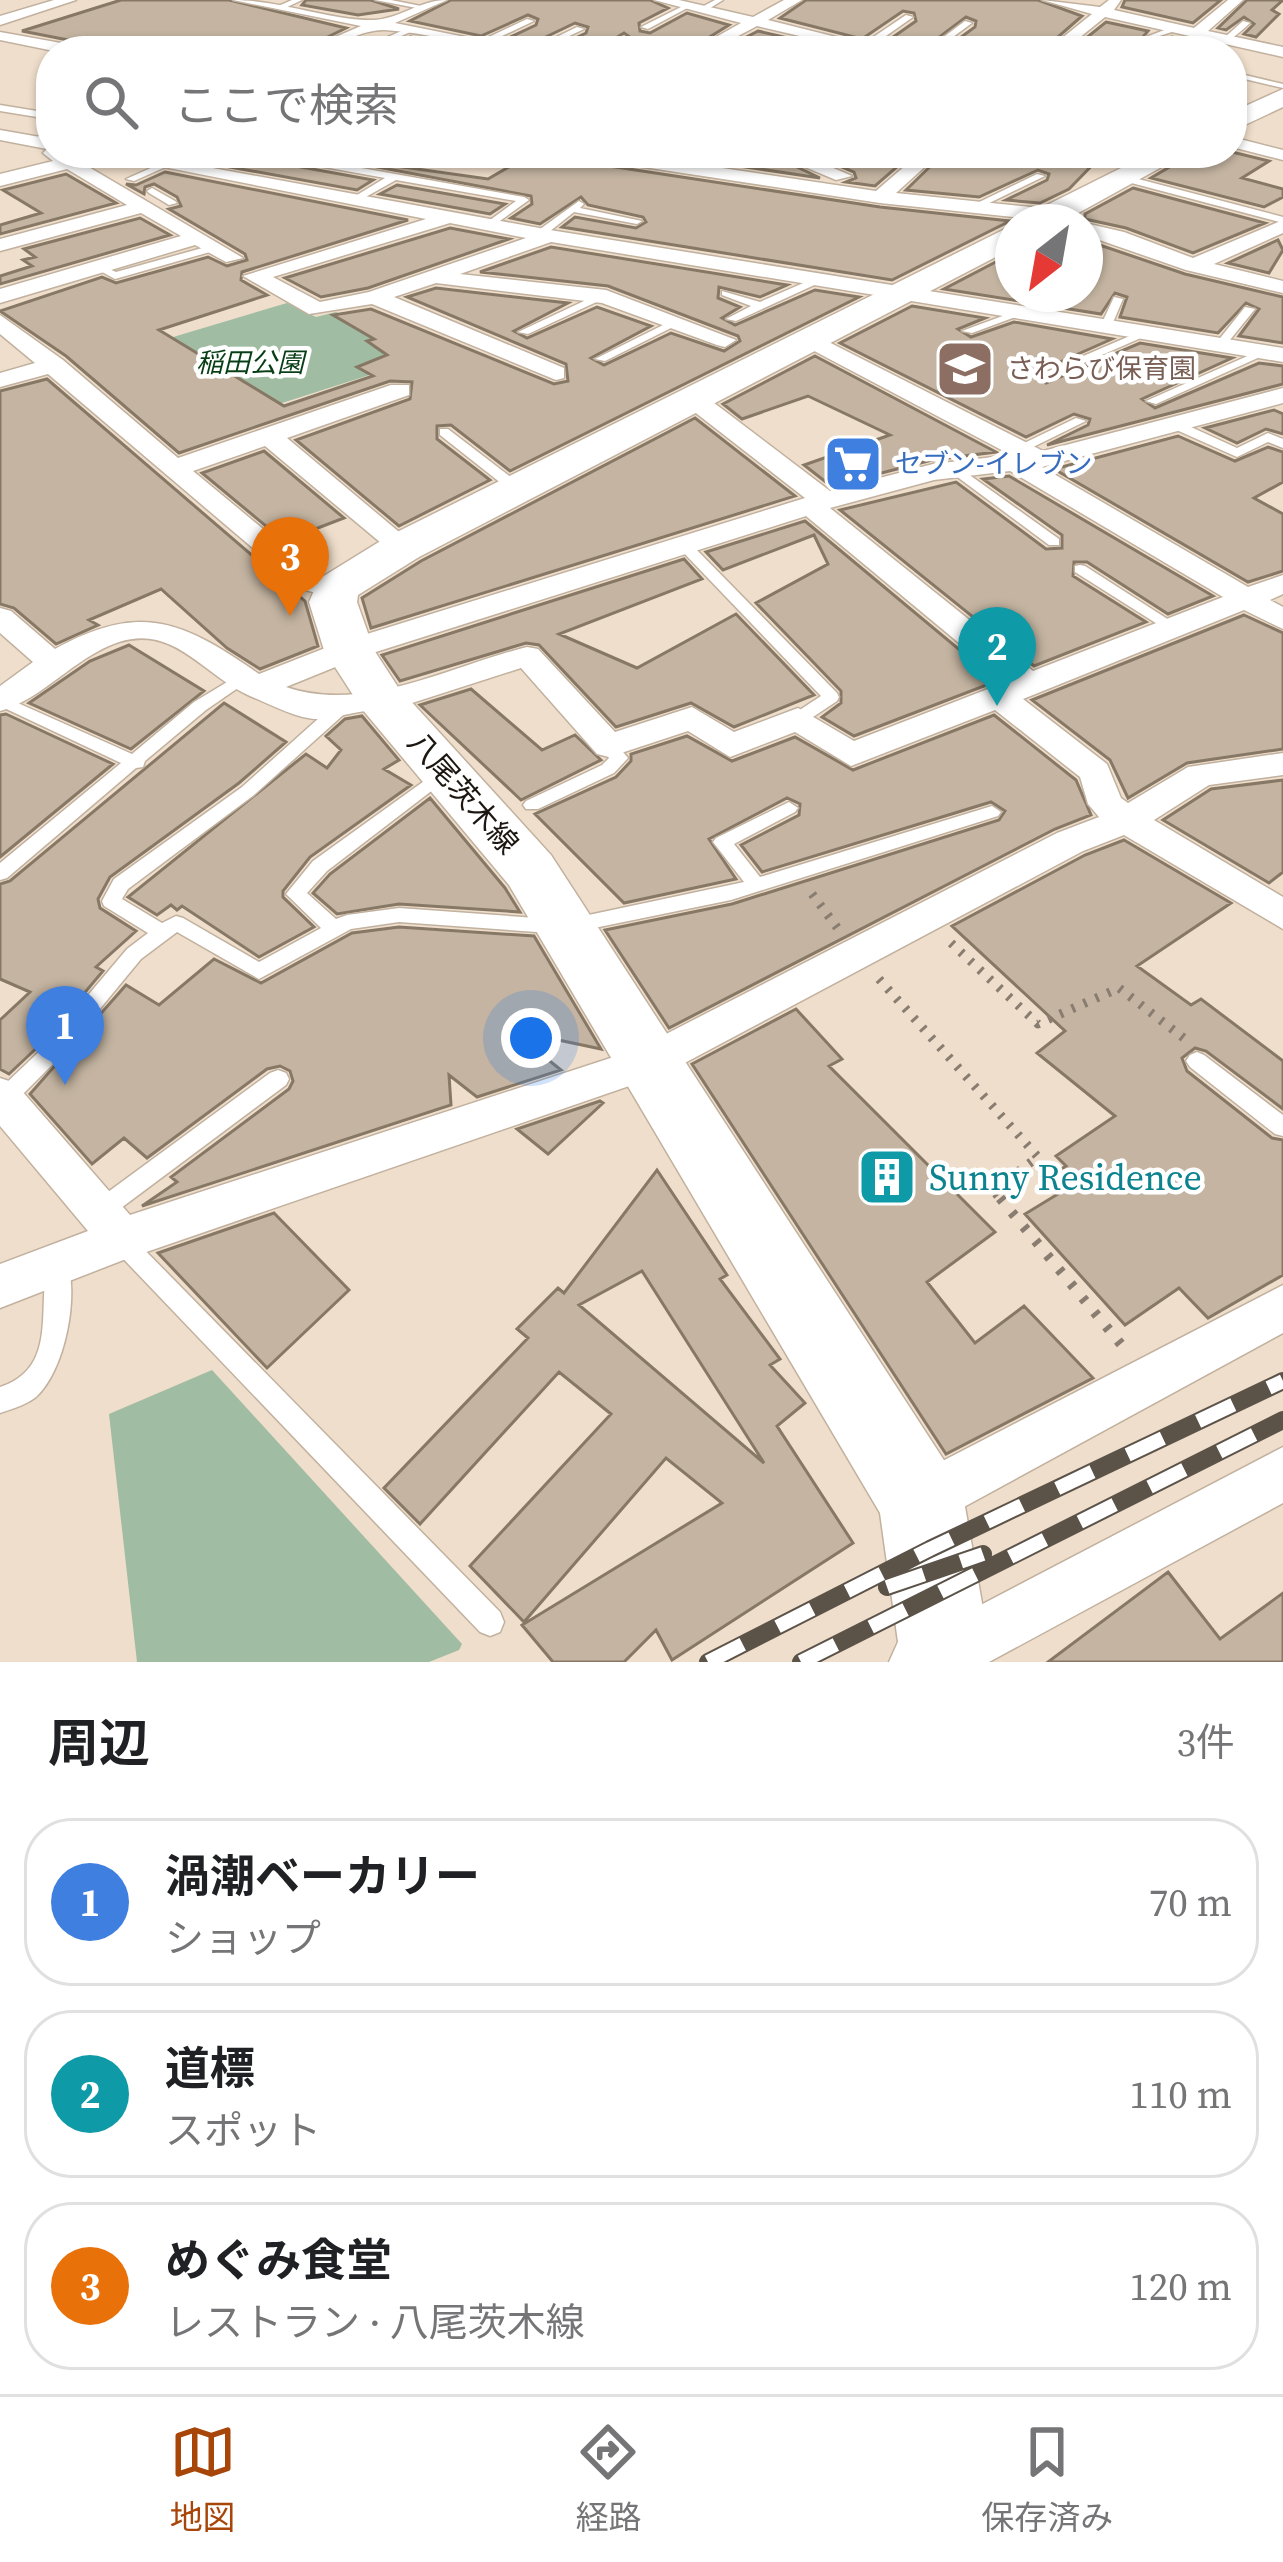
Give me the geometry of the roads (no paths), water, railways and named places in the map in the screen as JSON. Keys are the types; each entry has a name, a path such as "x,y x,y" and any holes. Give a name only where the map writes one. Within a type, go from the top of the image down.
{"main road":[{"path":"1247,115 1283,97"},
{"path":"1075,204 1144,168"},
{"path":"358,669 403,547 995,245"},
{"name":"八尾茨木線","path":"358,669 530,871 921,1501 940,1658"}],"street":[{"path":"2,11 31,12 65,0"},
{"path":"240,0 440,36"},
{"path":"347,36 440,0"},
{"path":"662,0 816,36"},
{"path":"728,36 795,0"},
{"path":"1049,0 1210,36"},
{"path":"1073,36 1118,0"},
{"path":"1197,33 1236,0"},
{"path":"0,36 36,43"},
{"path":"1247,44 1283,52"},
{"path":"0,136 36,144"},
{"path":"1247,146 1283,155"},
{"path":"0,180 36,157"},
{"path":"87,168 233,259"},
{"path":"185,168 895,295 995,303"},
{"path":"691,168 995,212"},
{"path":"824,168 883,195"},
{"path":"883,195 914,168"},
{"path":"0,245 146,203 192,198 253,181"},
{"path":"450,217 254,276 317,309 374,297 545,235"},
{"path":"1193,266 1283,223"},
{"path":"1103,233 1193,266 1283,287"},
{"path":"1255,237 1283,244"},
{"path":"0,296 204,243"},
{"path":"431,277 601,296 677,322 729,330"},
{"path":"374,297 556,373"},
{"path":"1051,312 1274,353"},
{"path":"0,322 311,583 358,669"},
{"path":"809,339 1025,458 1283,620"},
{"path":"0,380 55,365"},
{"path":"176,467 400,390"},
{"path":"0,701 53,663 135,626 179,635 249,682 317,710 358,669 685,546 818,503 1176,425 1283,395"},
{"path":"692,398 818,503 1015,691 1095,772 1106,804 1281,911"},
{"path":"268,435 403,547"},
{"path":"249,682 527,656 609,746 692,718 730,746 798,718 851,755 1283,584"},
{"path":"0,617 53,663"},
{"path":"0,1286 58,1266 111,1225 649,1062 1070,842 1127,820 1200,775 1283,764"},
{"path":"2,1097 111,1225"},
{"path":"921,1501 1152,1382 1283,1308"},
{"path":"940,1658 1283,1474"}],"lane":[{"path":"280,7 299,0"},
{"path":"378,0 422,8"},
{"path":"645,27 720,0"},
{"path":"872,36 909,17"},
{"path":"496,36 530,21"},
{"path":"950,36 968,23"},
{"path":"1231,36 1246,23"},
{"path":"562,36 580,28"},
{"path":"1155,36 1175,28"},
{"path":"398,36 411,31"},
{"path":"1247,78 1283,86"},
{"path":"0,108 36,114"},
{"path":"0,118 16,111"},
{"path":"131,179 168,168"},
{"path":"344,168 524,200 490,225"},
{"path":"974,207 1040,176"},
{"path":"355,200 394,177"},
{"path":"1124,178 1283,223"},
{"path":"545,235 584,200"},
{"path":"572,209 637,220"},
{"path":"729,330 760,306 817,280"},
{"path":"726,293 760,306"},
{"path":"524,332 601,296"},
{"path":"1107,325 1118,299"},
{"path":"1221,344 1249,309"},
{"path":"968,331 1007,312"},
{"path":"601,359 677,322"},
{"path":"1043,376 1147,332"},
{"path":"1152,401 1274,353"},
{"path":"1025,458 1080,422"},
{"path":"1176,425 1237,453 1268,437 1283,443"},
{"path":"444,432 516,488"},
{"path":"957,470 1054,542"},
{"path":"685,546 831,697 798,718"},
{"path":"1080,569 1175,629"},
{"path":"160,931 111,901 122,884 248,791 358,669"},
{"path":"0,873 200,706 249,682"},
{"path":"0,701 137,763"},
{"path":"532,806 608,770 619,758 609,746"},
{"path":"335,928 295,894 320,866 445,772"},
{"path":"756,885 722,842 789,808"},
{"path":"2,1097 160,931 176,923 259,971 335,928 399,915 566,927 756,885 992,812"},
{"path":"1197,1060 1283,1127"},
{"path":"278,1079 111,1225 490,1622"},
{"path":"0,1400 27,1389 49,1350 60,1312 58,1266"}],"railway":[{"path":"708,1662 930,1549 1283,1381"},
{"path":"801,1662 1283,1420"},
{"path":"887,1587 983,1554"}],"place":[{"name":"さわらび保育園","path":"965,369"},
{"name":"セブン-イレブン","path":"853,464"},
{"name":"めぐみ食堂","path":"290,616"},
{"name":"道標","path":"997,706"},
{"name":"渦潮ベーカリー","path":"65,1085"},
{"name":"Sunny Residence","path":"887,1177"}],"park label":[{"name":"稲田公園","path":"250,363"}]}
